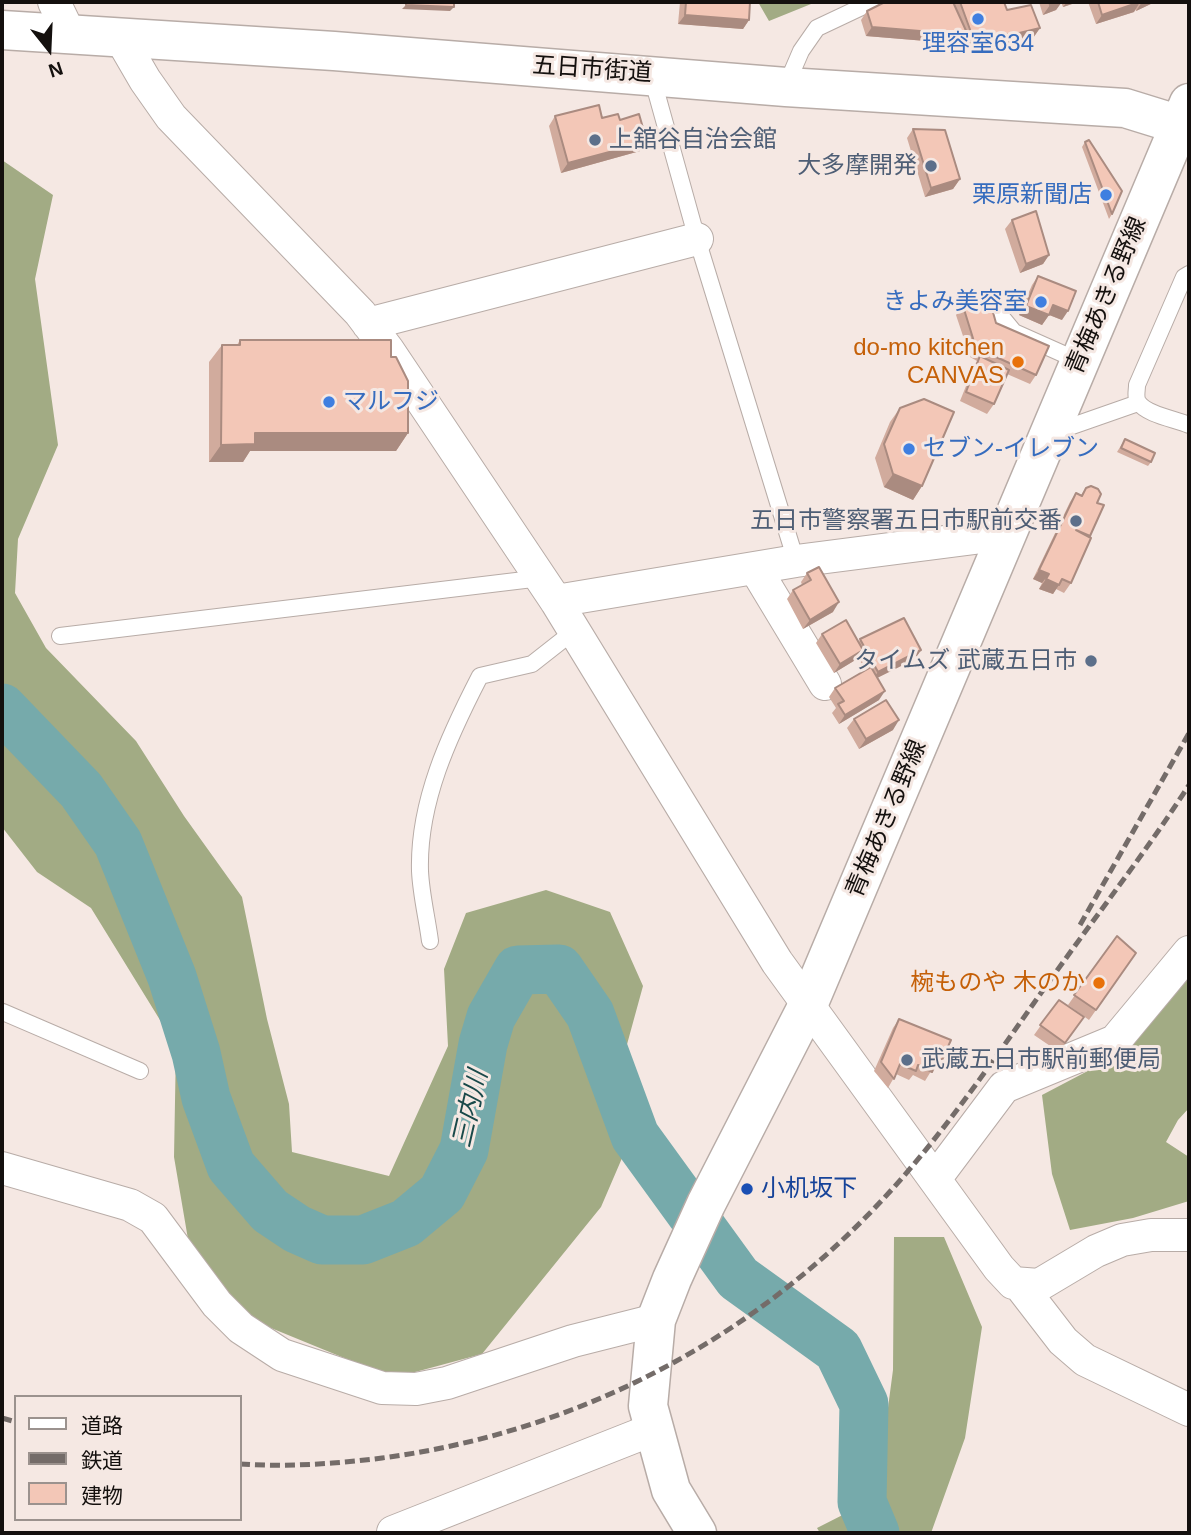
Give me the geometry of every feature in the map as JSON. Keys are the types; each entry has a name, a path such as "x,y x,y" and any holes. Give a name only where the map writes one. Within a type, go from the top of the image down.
{"main road":[{"name":"五日市街道","path":"2,30 61,18 120,37 786,87 1125,108 1187,123"},
{"name":"青梅あきる野線","path":"697,1533 671,1490 648,1406 656,1320 699,1220 808,1005 1079,361 1187,123"}],"street":[{"path":"120,37 171,117 368,324 388,349 548,589 776,962 999,1268 1013,1283 1039,1285 1096,1251 1122,1240 1189,1235"},
{"path":"368,324 697,239"},
{"path":"548,589 755,568 1006,534"},
{"path":"755,568 825,684"},
{"path":"934,1179 1004,1087 1115,1041 1189,952"},
{"path":"2,1168 130,1205 153,1218 217,1304 241,1328 282,1355 382,1388 416,1389 447,1382 573,1342 656,1320"},
{"path":"1019,1284 1063,1341 1085,1360 1189,1410"},
{"path":"393,1532 654,1429"}],"lane":[{"path":"786,87 801,51 817,28 872,2"},
{"path":"652,75 697,239 796,561"},
{"path":"1189,274 1184,277 1137,385 1136,397 1147,410 1189,425"},
{"path":"986,298 1014,332 1079,361"},
{"path":"1049,434 1138,402"},
{"path":"60,636 548,589"},
{"path":"430,941 420,870 425,820 440,760 459,716 480,676 532,664 574,631"},
{"path":"2,1013 140,1071"}],"green space":[{"path":"758,2 816,2 769,21"},
{"path":"2,160 53,195 35,279 58,445 18,539 15,593 46,648 136,741 184,816 242,897 267,1019 289,1104 292,1152 389,1176 448,1046 444,969 466,913 546,890 610,912 643,986 623,1059 647,1100 601,1207 482,1354 393,1378 249,1319 189,1245 174,1157 176,1046 91,908 37,872 2,827"},
{"path":"1189,963 1189,1108 1178,1120 1166,1142 1189,1157 1189,1201 1133,1218 1070,1230 1052,1174 1042,1095 1122,1053"},
{"path":"894,1237 944,1237 982,1327 965,1438 931,1533 820,1533 817,1528 876,1498 893,1370"}],"building":[{"path":"406,2 454,2 454,7 406,5"},
{"path":"686,2 750,2 749,20 685,15"},
{"path":"885,2 953,2 968,35 872,27 867,11"},
{"path":"960,2 1004,2 1007,10 1031,5 1040,28 1015,34 972,35"},
{"path":"1098,2 1140,2 1102,15"},
{"name":"上舘谷自治会館","path":"599,105 602,118 618,114 620,120 639,114 647,142 568,163 555,116"},
{"path":"913,129 945,130 960,179 931,188"},
{"path":"1089,140 1122,191 1112,214 1085,142"},
{"path":"1036,211 1049,255 1026,264 1012,220"},
{"path":"1038,276 1076,291 1068,311 1053,305 1049,315 1026,306"},
{"path":"989,298 996,323 1049,346 1036,375 976,348 963,306"},
{"path":"240,340 391,340 391,357 396,357 408,381 408,433 255,433 255,444 221,445 222,345 240,345"},
{"path":"980,356 1009,370 994,404 966,392"},
{"path":"924,399 954,412 922,486 893,474 884,444 900,408"},
{"path":"1125,439 1155,453 1151,462 1121,448"},
{"path":"1091,486 1101,494 1097,503 1104,505 1090,536 1076,530 1091,538 1071,583 1062,579 1059,585 1046,579 1049,574 1039,570 1076,493 1082,496 1086,488"},
{"path":"819,567 839,602 810,620 793,590 811,580 807,573"},
{"path":"904,618 921,650 878,672 860,639"},
{"path":"846,620 863,650 840,664 822,634"},
{"path":"871,667 885,691 845,715 838,704 844,701 835,688"},
{"path":"886,700 899,720 866,739 854,719"},
{"path":"1117,936 1136,953 1096,1010 1074,995"},
{"path":"1059,1000 1084,1017 1065,1043 1040,1025"},
{"path":"899,1019 951,1040 942,1060 938,1058 932,1072 918,1065 916,1071 900,1064 894,1079 881,1062"}],"waterway":[{"name":"三内川","path":"2,708 81,790 118,843 172,977 196,1053 206,1098 231,1166 270,1211 297,1229 322,1240 363,1240 406,1223 442,1193 464,1150 483,1044 491,1017 518,970 559,969 590,1014 635,1136 738,1278 838,1350 864,1404 862,1502 875,1533"}],"railway":[{"path":"1080,925 1189,733"},
{"path":"242,1464 311,1464 382,1458 450,1446 516,1429 580,1407 642,1379 701,1347 758,1310 812,1268 862,1221 940,1132 1141,856 1189,785"},
{"path":"2,1418 14,1421"}],"place":[{"name":"理容室634","path":"978,19"},
{"name":"上舘谷自治会館","path":"595,140"},
{"name":"大多摩開発","path":"931,166"},
{"name":"栗原新聞店","path":"1106,195"},
{"name":"きよみ美容室","path":"1041,302"},
{"name":"do-mo kitchen CANVAS","path":"1018,362"},
{"name":"マルフジ","path":"329,402"},
{"name":"セブン-イレブン","path":"909,449"},
{"name":"五日市警察署五日市駅前交番","path":"1076,521"},
{"name":"タイムズ 武蔵五日市","path":"1091,661"},
{"name":"椀ものや 木のか","path":"1099,983"},
{"name":"武蔵五日市駅前郵便局","path":"907,1060"},
{"name":"小机坂下","path":"747,1189"}]}
